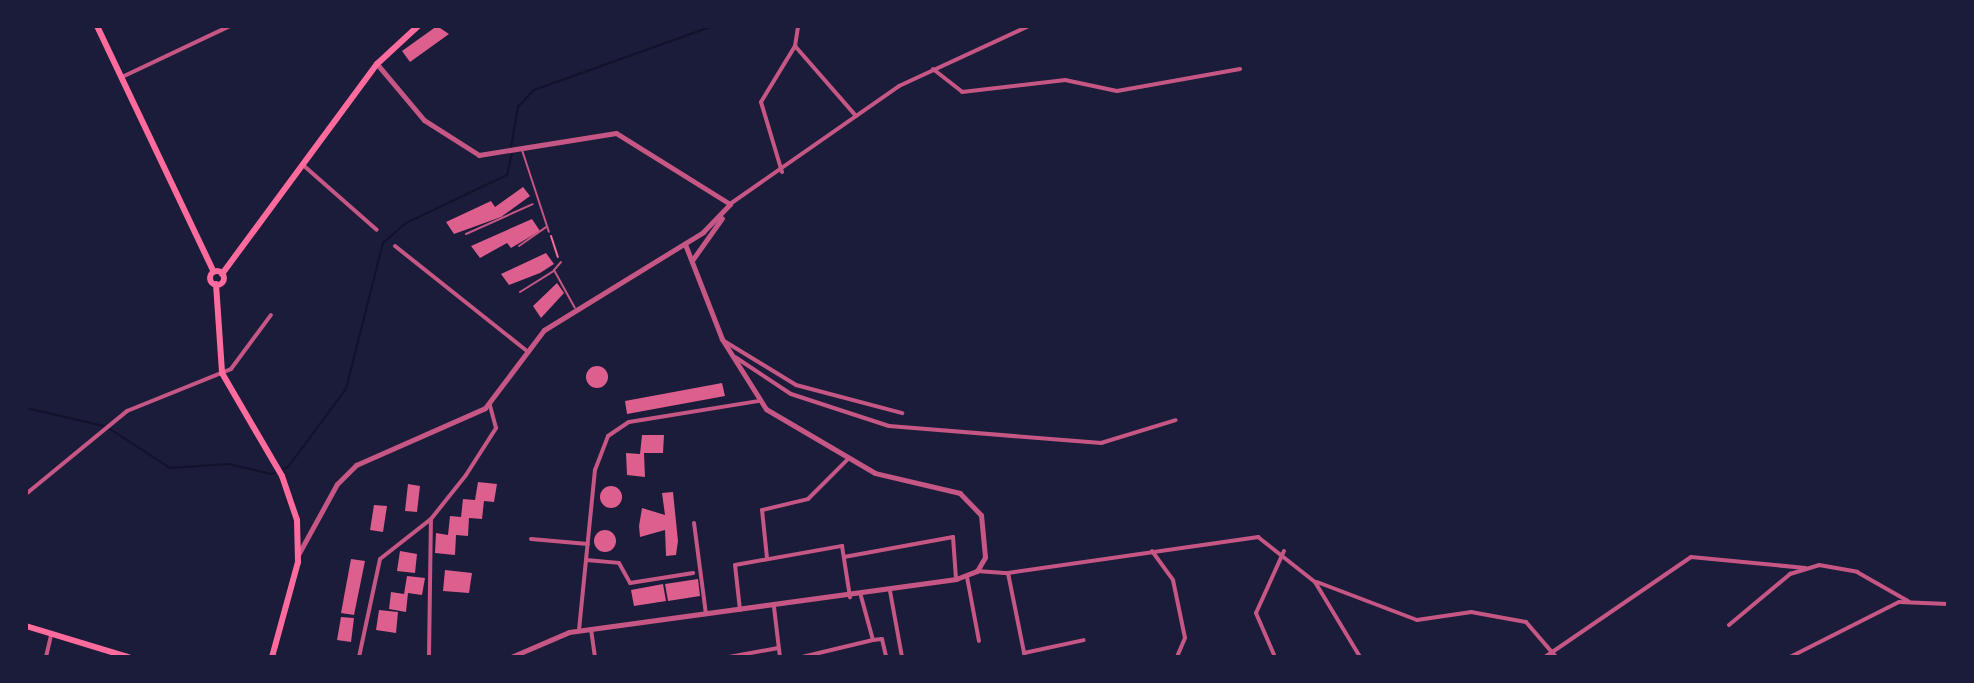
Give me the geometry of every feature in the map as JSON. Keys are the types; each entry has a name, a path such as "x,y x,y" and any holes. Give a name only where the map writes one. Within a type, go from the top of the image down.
{"main road":[{"path":"97,26 214,272 222,373 282,476 299,553 272,657"},
{"path":"216,284 377,64 418,26"},
{"path":"214,272 222,274"},
{"path":"26,626 128,657"}],"street":[{"path":"122,77 230,26"},
{"path":"782,172 761,102 795,46 798,26"},
{"path":"693,259 730,204 782,172 856,116 933,69 1029,26"},
{"path":"795,46 856,116"},
{"path":"377,64 430,126 479,155 505,154 616,133 730,204"},
{"path":"933,69 962,92 1065,80 1117,91 1240,69"},
{"path":"303,165 377,230"},
{"path":"299,553 356,465 490,405 527,351 575,308 685,244 722,218"},
{"path":"685,244 729,354 759,401 847,460 966,497 981,515 987,543 977,571"},
{"path":"395,246 527,351"},
{"path":"26,494 119,417 222,373 271,315"},
{"path":"722,339 796,385 902,413"},
{"path":"729,354 791,394 889,426 1101,443 1176,420"},
{"path":"579,630 595,470 613,429 759,401"},
{"path":"359,657 380,559 431,519 496,428 490,405"},
{"path":"767,558 762,510 808,499 847,460"},
{"path":"429,657 431,519"},
{"path":"694,523 706,614"},
{"path":"844,557 953,537 956,579"},
{"path":"511,657 540,638 579,630 861,596 967,577 977,571 1008,573 1258,537 1284,551 1315,582 1360,657"},
{"path":"531,539 588,544"},
{"path":"740,610 735,565 842,546 850,597"},
{"path":"1152,551 1173,580 1185,638 1177,657"},
{"path":"1275,657 1256,613 1284,551"},
{"path":"1545,657 1555,654 1691,557 1857,572 1908,601 1948,604"},
{"path":"586,560 614,560 630,583 693,573"},
{"path":"1729,625 1805,568"},
{"path":"1008,573 1025,655 1084,640"},
{"path":"967,577 979,641"},
{"path":"1315,582 1417,620 1471,612 1511,617 1536,627 1555,654"},
{"path":"890,591 902,657"},
{"path":"861,596 873,640"},
{"path":"1790,657 1908,601"},
{"path":"774,607 780,657"},
{"path":"591,629 595,657"},
{"path":"46,657 51,635"},
{"path":"802,657 882,639 886,657"},
{"path":"729,657 778,648"}],"lane":[{"path":"522,149 534,203 549,232"},
{"path":"466,234 534,203"},
{"path":"519,246 547,227"},
{"path":"520,292 561,262"},
{"path":"554,270 575,308"}],"path":[{"path":"549,232 561,262"}],"building":[{"path":"437,26 449,34 410,62 402,51"},
{"path":"523,187 530,196 501,217 454,234 446,222 491,201 495,207"},
{"path":"532,219 540,231 511,248 507,243 480,258 471,246"},
{"path":"546,253 554,264 540,273 509,285 501,274"},
{"path":"557,283 564,293 541,318 533,306"},
{"path":"597,366 605,369 608,377 605,385 597,388 589,385 586,377 589,369"},
{"path":"722,383 725,396 627,414 625,401"},
{"path":"642,435 664,435 663,453 644,453 645,477 627,475 626,453 640,454"},
{"path":"478,482 497,484 494,502 484,501 482,519 469,518 468,536 456,535 455,555 435,553 436,533 448,535 450,516 461,517 463,499 475,500"},
{"path":"408,484 420,486 417,512 405,511"},
{"path":"611,486 619,489 622,497 619,505 611,508 603,505 600,497 603,489"},
{"path":"673,492 678,541 676,555 666,556 665,530 640,537 639,526 642,508 665,515 662,493"},
{"path":"374,505 387,506 383,532 370,530"},
{"path":"605,530 613,533 616,541 613,549 605,552 597,549 594,541 597,533"},
{"path":"400,551 417,554 415,573 397,571"},
{"path":"351,559 365,561 354,615 341,613"},
{"path":"445,570 472,573 469,593 443,591"},
{"path":"407,576 425,578 422,595 408,593 406,612 389,609 391,592 404,594"},
{"path":"698,579 700,596 668,601 665,584"},
{"path":"663,584 666,601 634,606 631,590"},
{"path":"379,610 398,612 396,633 376,630"},
{"path":"341,617 354,618 351,642 337,640"}],"waterway":[{"path":"511,147 518,107 534,90 713,26"},
{"path":"110,429 170,468 228,464 272,474 288,467 346,389 383,243 406,223 507,175 512,153"},
{"path":"26,408 104,426"}]}
